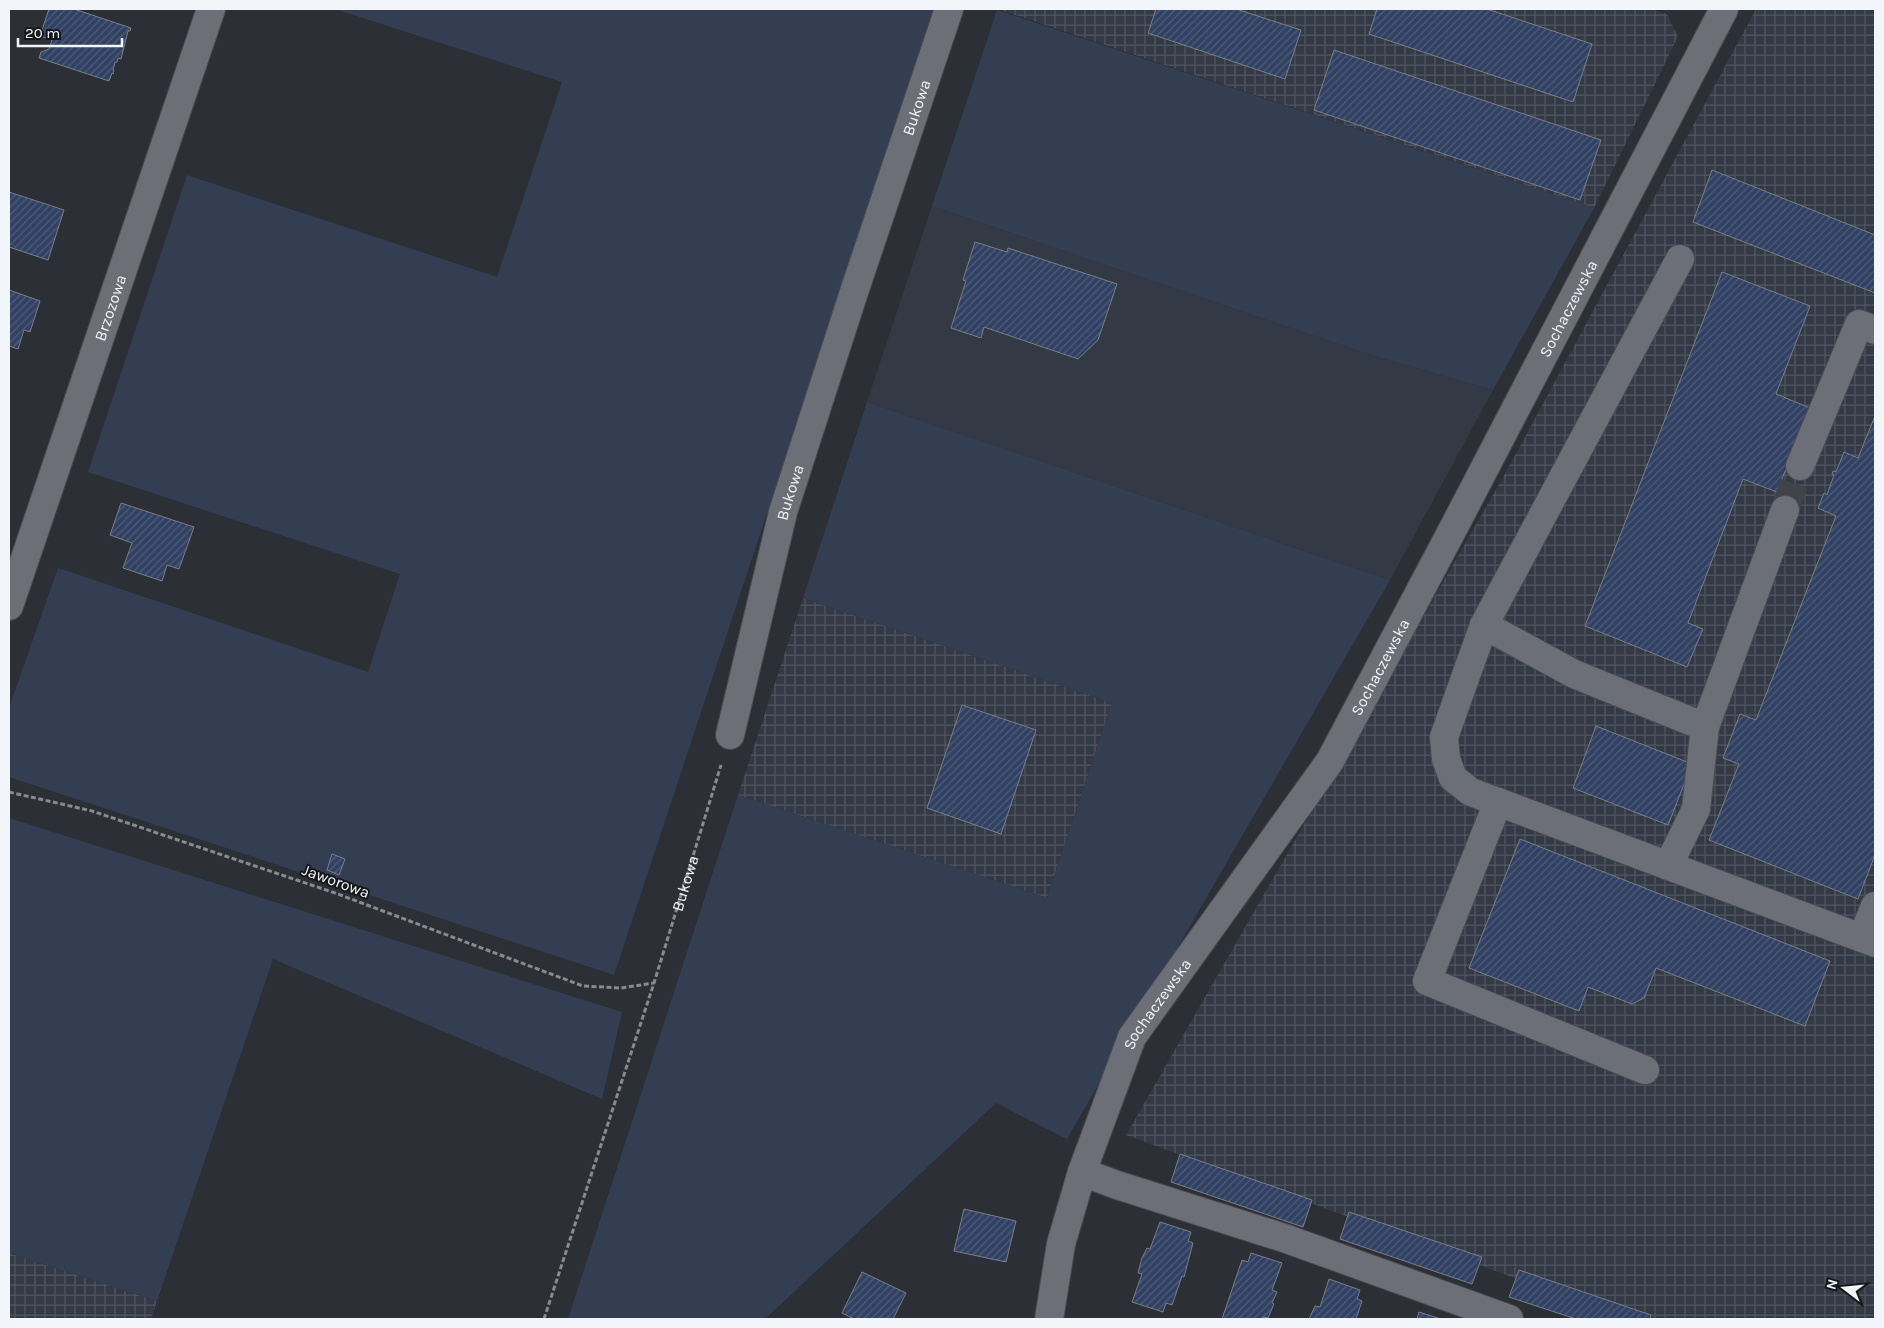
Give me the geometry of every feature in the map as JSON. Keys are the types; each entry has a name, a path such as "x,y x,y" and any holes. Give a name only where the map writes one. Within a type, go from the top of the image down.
{"street":[{"name":"Brzozowa","path":"9,606 211,9"},
{"name":"Bukowa","path":"730,735 783,512 854,292 949,9"},
{"name":"Sochaczewska","path":"1049,1319 1061,1244 1082,1172 1132,1037 1330,761 1455,525 1721,9"},
{"path":"1680,259 1484,625 1444,737 1446,759 1453,778 1472,792 1869,941 1875,906"},
{"path":"1800,466 1859,324 1875,330"},
{"path":"1668,866 1696,808 1705,727 1785,510"},
{"path":"1484,625 1574,674 1705,727"},
{"path":"1498,802 1427,981 1645,1070"},
{"path":"1082,1172 1284,1238 1509,1319"}],"path":[{"name":"Bukowa","path":"544,1319 654,983 730,735"},
{"name":"Jaworowa","path":"9,792 92,811 335,893 583,986 621,988 654,983"}],"shaded area":[{"path":"335,9 934,9 614,975 9,777 9,708 58,568 368,672 400,574 88,472 187,175 497,277 562,82"},
{"path":"997,9 1651,9 1667,14 1678,37 1594,208"},
{"path":"1756,9 1875,9 1875,1319 1626,1319 1126,1135 1506,472"},
{"path":"997,10 1594,208 1493,390 1365,353 932,206"},
{"path":"932,206 1365,353 1493,390 1390,580 867,402"},
{"path":"867,402 1390,580 1067,1139 996,1103 765,1319 568,1319 738,795 1047,898 1112,703 803,598"},
{"path":"803,598 1112,703 1047,898 738,795"},
{"path":"9,818 622,1012 602,1099 273,959 157,1301 9,1253"},
{"path":"9,1253 157,1301 151,1319 9,1319"}],"building":[{"path":"49,9 74,9 131,28 128,31 121,59 118,58 117,62 115,62 113,74 109,81 39,58 41,52 49,49 52,40 40,36"},
{"path":"1156,9 1236,9 1301,30 1285,79 1148,33"},
{"path":"1377,9 1487,9 1592,44 1573,102 1369,34"},
{"path":"1334,50 1601,140 1580,200 1314,110"},
{"path":"1712,170 1875,235 1875,293 1693,222"},
{"path":"9,192 64,210 48,260 9,247"},
{"path":"975,242 1007,252 1008,248 1117,284 1098,340 1078,359 984,327 981,338 951,328 966,281 963,280"},
{"path":"1722,272 1810,306 1776,394 1810,408 1777,492 1743,479 1688,623 1703,629 1687,667 1585,626"},
{"path":"9,290 40,301 30,332 24,330 18,349 9,346"},
{"path":"1875,416 1875,855 1858,899 1709,840 1739,764 1723,758 1740,714 1756,720 1836,516 1818,508 1824,493 1827,495 1834,475 1832,474 1833,471 1836,472 1844,452 1858,458"},
{"path":"121,503 194,527 179,569 167,565 162,581 123,568 132,543 110,535"},
{"path":"962,705 1036,730 1001,834 927,808"},
{"path":"1596,726 1692,764 1668,825 1573,788"},
{"path":"1520,839 1830,961 1805,1026 1656,968 1644,998 1632,1004 1588,987 1579,1011 1469,968"},
{"path":"332,854 345,859 339,875 327,870"},
{"path":"1180,1154 1312,1200 1303,1227 1171,1182"},
{"path":"964,1209 1016,1221 1006,1262 954,1251"},
{"path":"1349,1212 1482,1257 1472,1284 1340,1239"},
{"path":"1160,1222 1191,1232 1188,1241 1193,1243 1184,1277 1182,1276 1172,1305 1166,1303 1163,1312 1132,1302 1142,1274 1138,1273 1142,1258 1147,1248 1150,1249"},
{"path":"1251,1253 1282,1263 1272,1290 1277,1292 1268,1318 1222,1319 1242,1260 1248,1262"},
{"path":"1519,1270 1651,1315 1650,1319 1576,1319 1509,1297"},
{"path":"862,1272 906,1293 893,1319 854,1319 842,1313"},
{"path":"1329,1279 1360,1290 1357,1299 1362,1301 1356,1319 1309,1319 1315,1306 1320,1307"},
{"path":"1419,1312 1441,1319 1417,1319"}],"tunnel":[{"path":"1785,510 1800,466"}]}
